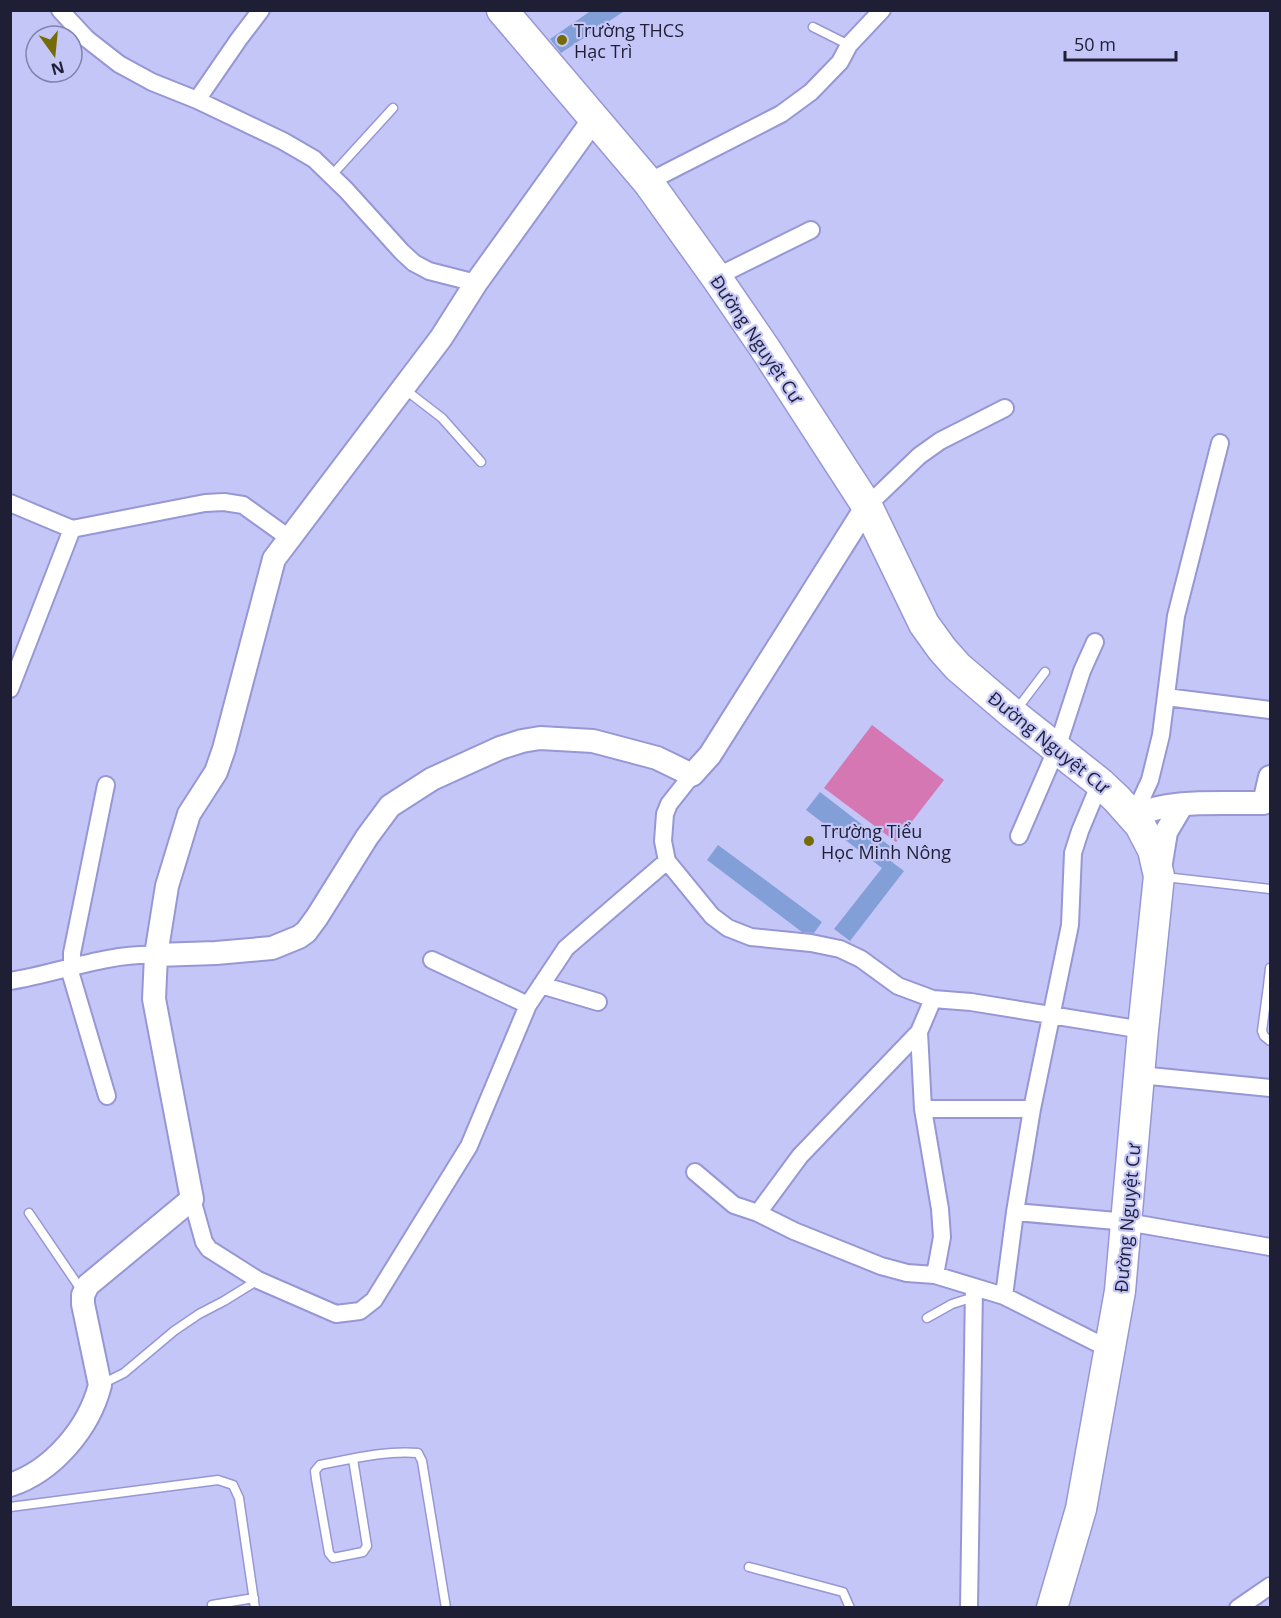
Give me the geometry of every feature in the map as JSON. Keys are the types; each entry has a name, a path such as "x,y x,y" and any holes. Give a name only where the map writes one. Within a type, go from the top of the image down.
{"highway":[{"name":"Đường Nguyệt Cư","path":"502,10 648,182 716,277 867,506 924,624 942,649 958,667 1013,714 1100,783 1133,817 1153,850 1159,876 1120,1291 1081,1509 1052,1608"}],"street":[{"path":"60,10 87,39 119,64 152,82 197,100 283,141 314,159 414,263 429,271 476,283"},
{"path":"197,100 261,10"},
{"path":"648,182 781,114 811,92 840,62 849,45 882,10"},
{"path":"594,119 476,283 441,338 274,559 224,749 216,772 189,814 167,886 156,955 154,999 192,1199 204,1242 209,1249 258,1280 336,1314 360,1311 374,1300 469,1146 528,1005 541,985 566,948 667,861"},
{"path":"716,277 810,231"},
{"path":"1005,408 940,441 919,456 867,506 710,755 669,804 664,814 663,841 667,861 712,916 728,928 751,937 812,943 840,949 861,959 898,986 933,999 971,1002 1143,1030"},
{"path":"1133,817 1150,780 1161,735 1176,616 1220,443"},
{"path":"10,503 72,529 206,503 224,502 249,507 289,538"},
{"path":"10,688 72,529"},
{"path":"1019,836 1057,748 1082,671 1095,642"},
{"path":"1166,697 1270,710"},
{"path":"10,981 117,957 137,954 216,953 273,948 299,937 306,932 317,917 367,837 390,806 432,779 500,748 522,741 540,738 593,741 657,758 692,775"},
{"path":"1133,817 1156,808 1182,805 1267,803 1270,777"},
{"path":"1004,1296 1032,1109 1070,926 1073,853 1100,783"},
{"path":"106,785 72,953 71,968 107,1096"},
{"path":"1159,876 1166,832 1182,805"},
{"path":"432,960 528,1005"},
{"path":"541,985 598,1002"},
{"path":"758,1213 800,1156 919,1032 933,999"},
{"path":"919,1032 923,1109 940,1209 942,1237 935,1275"},
{"path":"1140,1075 1270,1088"},
{"path":"923,1109 1032,1109"},
{"path":"695,1172 734,1205 758,1213 794,1231 880,1266 907,1273 935,1275 974,1293 1004,1296 1111,1350"},
{"path":"10,1485 20,1482 51,1462 68,1444 91,1410 100,1385 83,1307 84,1293 88,1285 192,1199"},
{"path":"1015,1212 1127,1222 1270,1247"},
{"path":"969,1608 974,1293"},
{"path":"1238,1608 1270,1586"}],"lane":[{"path":"813,27 849,45"},
{"path":"331,176 393,108"},
{"path":"402,388 442,418 481,462"},
{"path":"1013,714 1045,672"},
{"path":"1159,876 1270,889"},
{"path":"1270,968 1262,1031 1270,1041"},
{"path":"29,1213 84,1293"},
{"path":"100,1385 124,1373 174,1331 199,1314 224,1302 258,1280"},
{"path":"927,1318 974,1293"},
{"path":"353,1459 367,1546 363,1552 333,1558 329,1553 315,1471 320,1465 353,1459 406,1452 418,1453 422,1461 446,1608"},
{"path":"10,1507 219,1480 233,1485 239,1498 255,1608"},
{"path":"749,1568 843,1592 850,1608"},
{"path":"212,1605 254,1598"}],"shaded area":[{"path":"872,725 944,780 896,842 824,788"}],"building":[{"path":"592,10 626,10 561,53 550,39"},
{"path":"820,792 891,847 884,856 904,871 850,941 834,929 882,868 806,810"},
{"path":"718,845 822,922 814,933 802,932 707,860"}],"place":[{"name":"Trường THCS Hạc Trì","path":"562,40"},
{"name":"Trường Tiểu Học Minh Nông","path":"809,841"}]}
